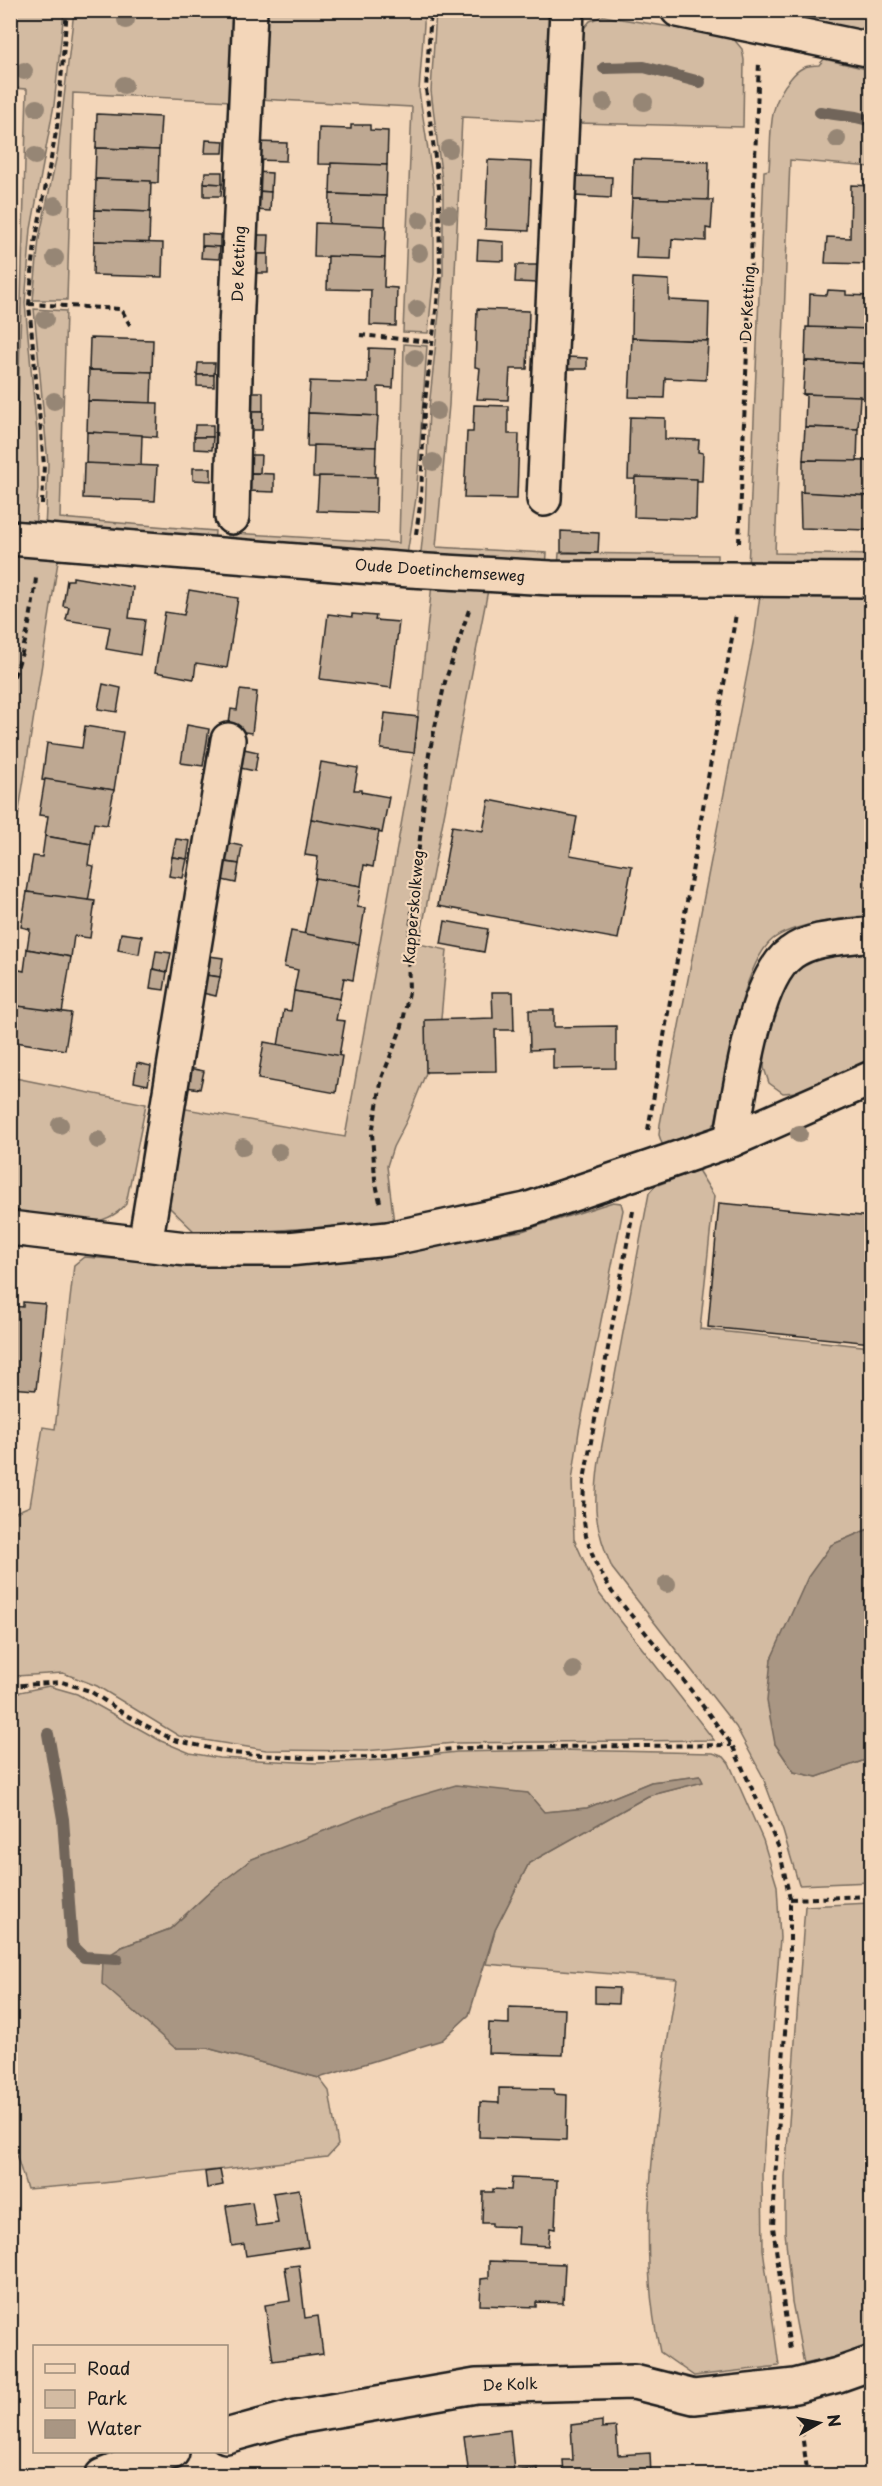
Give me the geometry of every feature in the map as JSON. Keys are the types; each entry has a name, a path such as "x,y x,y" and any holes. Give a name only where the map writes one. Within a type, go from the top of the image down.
{"street":[{"name":"De Ketting","path":"232,517 236,329 250,10"},
{"path":"544,499 567,10"},
{"path":"678,10 872,50"},
{"name":"Oude Doetinchemseweg","path":"25,540 410,570 551,578 737,581 872,580"},
{"path":"145,1245 228,740"},
{"path":"731,1140 763,995 776,968 791,952 817,941 872,934"},
{"path":"10,1228 186,1249 288,1249 388,1239 526,1210 731,1140 872,1078"},
{"name":"De Kolk","path":"228,2435 291,2418 476,2386 634,2382 694,2397 795,2386 872,2363"},
{"path":"102,2475 166,2453"}],"path":[{"path":"10,686 20,663 31,616 25,540 44,465 29,304 35,243 57,127 68,10"},
{"path":"410,570 421,499 424,409 440,278 439,188 426,89 431,10"},
{"name":"De Ketting","path":"761,27 733,640 641,1171 584,1480 584,1513 586,1536 595,1562 612,1592 669,1661 732,1745 779,1848 790,1899 790,1971 773,2227 808,2475"},
{"path":"29,304 121,309 130,325"},
{"path":"360,335 431,342"},
{"name":"Kapperskolkweg","path":"388,1239 375,1179 372,1133 382,1078 402,1026 409,992 408,949 429,754 445,682 470,606 473,574"},
{"path":"10,1686 62,1682 90,1691 174,1740 231,1753 305,1758 376,1757 462,1748 732,1745"},
{"path":"790,1899 872,1896"}],"green space":[{"path":"11,11 64,11 54,105 31,229 25,303 37,433 38,489 35,531 11,528 11,516 15,516 27,89 11,88"},
{"path":"74,11 234,11 231,101 73,93 67,300 33,300 39,239 58,150"},
{"path":"261,11 425,11 419,91 434,189 434,274 428,333 403,332 412,107 259,99"},
{"path":"436,11 543,11 549,19 551,32 548,121 462,117 449,405 436,547 547,553 546,568 420,561 425,514 429,408 443,275 443,189 431,91"},
{"path":"771,11 871,11 871,24 858,30 780,16"},
{"path":"603,16 732,37 742,49 744,60 743,127 577,123 579,34 590,21"},
{"path":"824,59 871,70 871,167 790,160 775,553 871,555 871,570 748,569 764,171 769,170 772,121 777,99 800,69 819,65"},
{"path":"34,309 66,311 60,518 215,531 214,546 45,530 48,464"},
{"path":"404,344 427,346 416,498 406,561 231,547 232,533 399,543"},
{"path":"11,551 59,555 11,862"},
{"path":"559,553 717,555 717,571 558,568"},
{"path":"432,584 489,585 419,944 447,950 440,1030 430,1063 387,1166 394,1223 198,1235 169,1207 166,1197 181,1108 345,1137 414,753"},
{"path":"760,595 870,596 865,887 871,887 871,915 807,925 782,933 773,939 761,953 751,973 743,998 735,1025 715,1123 706,1135 672,1147 662,1144 659,1135 660,1124 755,633"},
{"path":"871,953 871,1059 797,1092 783,1093 769,1083 764,1068 766,1039 781,990 795,971 822,957"},
{"path":"10,1077 146,1104 126,1204 115,1214 88,1223 72,1223 11,1212"},
{"path":"698,1170 714,1196 700,1329 871,1347 871,1528 831,1545 771,1659 775,1744 794,1772 817,1777 871,1758 871,1882 799,1885 783,1831 762,1775 736,1727 612,1568 598,1528 596,1491 599,1461 649,1193 655,1186"},
{"path":"613,1202 621,1203 623,1210 579,1431 572,1481 574,1539 598,1592 714,1740 455,1743 365,1751 266,1750 179,1736 97,1686 63,1673 16,1676 16,1669 11,1670 11,1514 30,1506 43,1427 55,1429 74,1265 84,1257 152,1262 277,1261 406,1251 522,1231"},
{"path":"49,1686 77,1694 161,1741 190,1753 219,1758 318,1763 383,1760 457,1752 559,1750 713,1753 724,1757 729,1763 763,1840 777,1886 780,1938 762,2174 763,2249 779,2366 694,2376 660,2352 652,2306 649,2213 657,2119 677,1979 486,1964 495,1930 529,1863 648,1796 702,1782 700,1776 651,1782 587,1808 544,1812 527,1793 213,1889 170,1929 122,1947 175,2048 207,2048 319,2078 329,2091 338,2145 327,2157 103,2183 27,2189 10,2135 10,1694"},
{"path":"871,1903 871,2344 845,2355 804,2364 792,2302 785,2232 785,2177 805,1906"}],"water":[{"path":"871,1528 871,1758 817,1777 794,1772 775,1744 767,1701 771,1659 808,1577 831,1545"},
{"path":"700,1776 703,1782 648,1796 529,1863 495,1930 469,2015 442,2040 319,2078 207,2048 175,2048 102,1984 103,1959 122,1947 170,1929 213,1889 252,1859 398,1802 456,1785 528,1793 544,1812 587,1808 651,1782"}],"building":[{"path":"97,114 161,117 159,150 96,148"},
{"path":"351,125 370,125 370,130 388,131 387,165 318,164 319,128 351,129"},
{"path":"206,140 224,141 223,153 205,153"},
{"path":"258,142 287,143 286,161 257,160"},
{"path":"96,148 159,150 158,183 96,179 95,181"},
{"path":"633,159 709,162 708,201 632,198"},
{"path":"488,160 532,162 529,231 485,229"},
{"path":"331,163 387,165 386,196 330,194"},
{"path":"205,172 222,172 222,184 204,183"},
{"path":"256,172 272,173 271,192 256,191"},
{"path":"575,176 612,177 611,198 574,196"},
{"path":"96,179 151,181 150,212 95,210"},
{"path":"204,183 222,184 221,196 204,196"},
{"path":"851,185 872,186 872,264 825,263 827,237 850,238"},
{"path":"256,191 271,192 270,211 255,210"},
{"path":"330,194 386,196 385,227 329,225"},
{"path":"632,198 713,200 711,229 706,228 706,241 672,239 671,259 636,258 637,238 630,238"},
{"path":"95,210 150,212 149,244 94,241"},
{"path":"315,223 386,226 385,258 314,257"},
{"path":"202,234 220,235 220,247 202,246"},
{"path":"254,235 269,235 268,254 253,254"},
{"path":"478,240 504,242 504,261 477,260"},
{"path":"94,241 163,243 162,277 93,275"},
{"path":"202,246 220,247 219,259 201,258"},
{"path":"253,254 268,254 268,273 253,273"},
{"path":"328,256 385,258 384,287 397,288 396,326 370,325 371,290 327,289"},
{"path":"516,265 539,265 538,283 515,282"},
{"path":"633,278 669,280 669,300 709,302 708,341 632,338"},
{"path":"828,290 846,291 846,295 870,296 869,331 809,329 810,294 827,295"},
{"path":"477,309 529,311 527,369 510,369 508,400 477,399 480,368 475,367"},
{"path":"806,327 872,329 872,364 805,361"},
{"path":"90,338 153,340 152,372 89,370"},
{"path":"632,338 708,341 706,380 665,378 664,398 629,397"},
{"path":"369,348 395,349 393,388 378,387 378,416 308,413 310,381 368,383"},
{"path":"567,357 587,358 587,369 566,369"},
{"path":"805,361 872,364 872,398 803,394"},
{"path":"198,363 215,363 214,375 197,375"},
{"path":"89,370 152,372 151,403 88,401"},
{"path":"197,375 214,375 214,387 197,386"},
{"path":"248,392 263,392 263,411 247,411"},
{"path":"803,394 860,396 858,429 805,427 806,396"},
{"path":"88,401 158,403 157,437 87,432"},
{"path":"474,405 508,406 508,434 519,434 517,499 464,498 467,432 473,432"},
{"path":"247,411 263,411 262,430 247,430"},
{"path":"308,413 378,416 376,447 307,446"},
{"path":"630,417 665,418 665,439 699,440 698,452 703,453 702,481 628,479"},
{"path":"195,425 213,425 213,437 194,437"},
{"path":"805,427 858,429 857,462 803,460"},
{"path":"87,432 142,435 141,466 86,464"},
{"path":"194,437 213,437 212,450 194,449"},
{"path":"314,445 376,447 375,478 313,477"},
{"path":"246,455 261,455 260,473 246,473"},
{"path":"803,460 871,461 870,496 803,493"},
{"path":"84,463 157,466 155,501 83,498"},
{"path":"193,468 211,468 211,481 193,480"},
{"path":"246,473 274,474 274,492 245,491"},
{"path":"319,476 377,477 376,513 317,511"},
{"path":"635,477 697,479 696,519 634,517"},
{"path":"800,492 870,496 868,530 801,528"},
{"path":"561,531 599,533 598,553 561,552"},
{"path":"73,577 133,587 129,618 145,620 140,655 106,649 110,627 66,620 69,607 63,606 67,580 73,580"},
{"path":"189,590 238,598 227,668 196,663 194,679 155,672 165,612 184,615"},
{"path":"328,614 352,617 352,614 376,616 375,620 399,622 391,688 320,679"},
{"path":"103,684 121,688 117,712 98,709"},
{"path":"240,690 257,692 252,733 228,730 231,709 237,710"},
{"path":"385,713 418,717 414,753 381,749"},
{"path":"187,725 209,729 203,766 181,763"},
{"path":"85,726 123,732 114,790 42,780 47,743 82,748"},
{"path":"244,749 258,752 255,771 240,768"},
{"path":"321,762 358,768 354,790 389,797 382,833 311,819"},
{"path":"45,779 114,790 107,825 94,823 91,844 45,836 48,816 39,815"},
{"path":"489,800 577,817 570,855 632,866 618,939 438,906 452,826 483,831"},
{"path":"311,819 379,831 373,867 364,865 361,886 315,878 318,857 305,855"},
{"path":"45,836 91,844 88,865 94,866 88,902 27,892 33,856 42,857"},
{"path":"176,839 190,841 187,859 172,857"},
{"path":"228,843 242,846 239,864 225,862"},
{"path":"172,857 187,859 183,878 169,876"},
{"path":"225,862 239,864 236,883 222,880"},
{"path":"315,878 361,886 357,907 365,908 359,944 304,935"},
{"path":"27,892 95,901 90,938 74,936 71,957 27,949 30,929 21,927"},
{"path":"445,921 488,929 484,952 441,944"},
{"path":"291,931 359,944 353,980 344,978 340,999 294,991 298,970 284,967"},
{"path":"121,933 142,936 139,954 118,950"},
{"path":"27,949 71,957 62,1013 10,1005 15,969 24,971"},
{"path":"156,951 171,953 167,972 153,969"},
{"path":"209,956 223,958 220,977 205,975"},
{"path":"153,969 167,972 164,990 150,988"},
{"path":"205,975 220,977 216,996 202,993"},
{"path":"294,991 340,999 336,1020 345,1021 339,1056 278,1046 284,1010 291,1011"},
{"path":"492,992 513,992 514,1030 495,1030 496,1071 426,1072 425,1020 493,1018"},
{"path":"10,1005 71,1013 65,1050 10,1041"},
{"path":"529,1010 554,1010 554,1027 616,1026 616,1068 553,1069 553,1049 530,1050"},
{"path":"264,1042 342,1056 336,1093 258,1079"},
{"path":"137,1063 151,1066 148,1085 134,1082"},
{"path":"189,1068 204,1071 200,1089 186,1087"},
{"path":"719,1203 872,1217 872,1343 708,1327"},
{"path":"23,1302 45,1304 36,1390 10,1388 10,1306 23,1307"},
{"path":"595,1987 619,1988 618,2004 595,2003"},
{"path":"509,2007 565,2009 563,2055 488,2053 489,2023 509,2024"},
{"path":"499,2088 554,2089 554,2094 567,2095 566,2140 479,2137 480,2102 499,2103"},
{"path":"220,2170 223,2185 207,2188 205,2172"},
{"path":"512,2178 557,2180 555,2229 550,2228 548,2246 518,2244 519,2227 492,2226 492,2223 482,2223 483,2192 493,2192 493,2189 511,2190"},
{"path":"299,2189 308,2247 246,2256 244,2244 232,2246 226,2206 252,2202 256,2226 278,2223 273,2193"},
{"path":"489,2261 565,2264 563,2303 536,2302 536,2307 480,2305 481,2279 489,2278"},
{"path":"299,2265 305,2318 318,2316 323,2354 273,2361 265,2305 290,2301 285,2267"},
{"path":"602,2421 602,2428 616,2427 618,2455 650,2453 651,2476 564,2476 563,2460 573,2460 571,2425"},
{"path":"510,2430 514,2471 538,2468 538,2476 469,2476 464,2436"}],"waterway":[{"path":"604,68 644,67 700,82"},
{"path":"820,112 872,121"},
{"path":"48,1734 63,1819 72,1945 84,1957 117,1959"}]}
